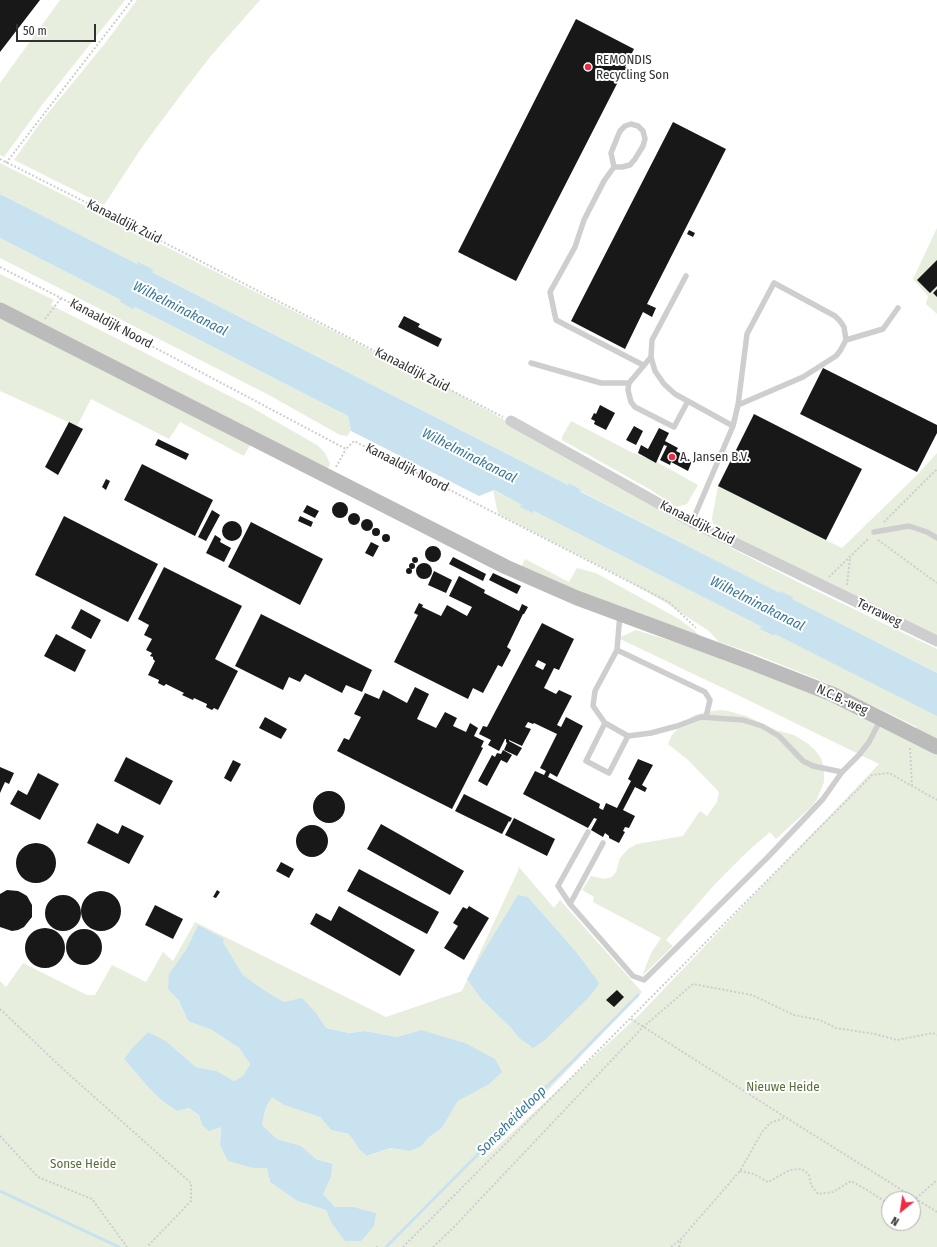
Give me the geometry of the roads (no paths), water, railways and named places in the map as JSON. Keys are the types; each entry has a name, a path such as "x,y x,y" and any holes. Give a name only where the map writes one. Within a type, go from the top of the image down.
{"street":[{"path":"0,310 506,567 576,598 620,614"},
{"name":"Kanaaldijk Zuid","path":"511,421 692,522 822,585"},
{"name":"Terraweg","path":"822,585 937,641"},
{"name":"N.C.B.-weg","path":"620,614 832,694 937,747"}],"lane":[{"path":"614,167 630,165 640,152 645,139 643,131 638,126 632,124 625,126 620,131 611,153 614,167 604,181 584,220 575,247 550,292 556,320 643,365"},
{"path":"686,276 652,340 650,357 655,371 664,384 675,394 733,426"},
{"path":"692,522 733,426 738,405 747,334 774,283 835,316 844,327 846,340 836,356 804,377 738,405"},
{"path":"846,340 883,329 898,308"},
{"path":"650,357 629,383 628,396 635,407 674,427 688,401"},
{"path":"531,363 601,383 629,383"},
{"path":"873,533 909,526 937,538"},
{"path":"620,614 617,650 595,691 594,706 605,723 628,736 676,726 700,717 743,720 762,726 779,736 803,761 813,766 842,772"},
{"path":"617,650 705,692 710,700 706,717"},
{"path":"588,832 558,886 570,904 633,976 644,980 823,799 842,772 859,755 869,742 881,718"},
{"path":"605,723 586,761 609,773 628,736"},
{"path":"570,904 603,843"}],"water":[{"name":"Wilhelminakanaal","path":"0,194 139,265 137,263 138,262 154,270 152,272 568,485 569,483 582,490 579,491 780,593 780,591 793,597 792,599 937,673 937,716 775,634 774,636 760,629 761,627 764,628 532,510 534,512 533,513 520,507 521,505 524,506 494,490 479,496 351,431 348,416 135,307 133,309 120,302 121,300 0,238"},
{"path":"518,895 528,897 578,954 599,984 589,997 545,1040 533,1048 518,1037 511,1028 481,999 467,979"},
{"path":"198,925 224,939 223,942 243,975 284,1002 302,998 317,1014 326,1028 349,1033 365,1031 397,1037 421,1030 465,1043 495,1059 502,1072 488,1085 458,1101 442,1128 428,1138 422,1146 410,1151 390,1148 367,1156 359,1149 349,1134 331,1130 320,1117 284,1105 272,1097 266,1107 262,1125 277,1139 301,1146 316,1159 333,1164 331,1177 323,1194 335,1207 353,1207 376,1213 374,1226 361,1241 345,1241 331,1222 326,1210 297,1201 270,1182 267,1168 253,1168 228,1161 220,1145 221,1127 209,1131 202,1125 199,1115 188,1108 177,1111 160,1099 124,1059 132,1048 148,1032 166,1041 196,1067 217,1071 234,1081 243,1076 250,1064 239,1048 212,1030 188,1021 179,1001 168,989 169,974 186,950"}],"waterway":[{"name":"Sonseheideloop","path":"386,1247 638,995"},
{"name":"Sonseheideloop","path":"0,1191 119,1247"}],"place":[{"name":"REMONDIS Recycling Son","path":"588,67"},
{"name":"A. Jansen B.V.","path":"672,457"}],"park label":[{"name":"Nieuwe Heide","path":"783,1087"},
{"name":"Sonse Heide","path":"83,1164"}]}
